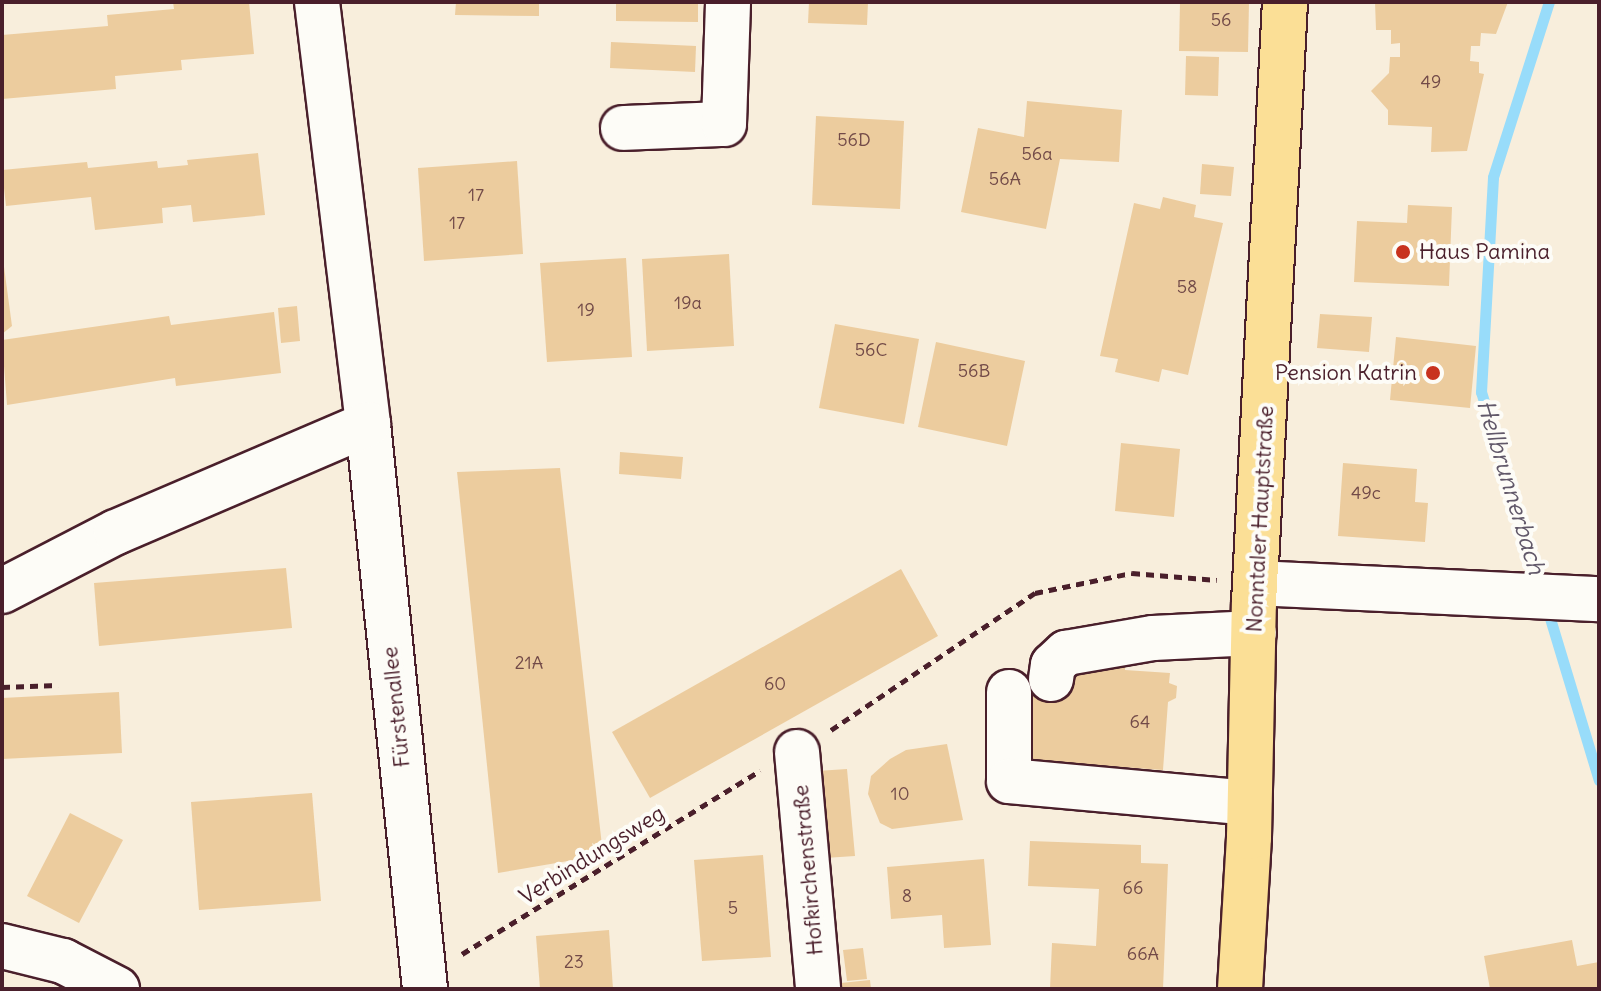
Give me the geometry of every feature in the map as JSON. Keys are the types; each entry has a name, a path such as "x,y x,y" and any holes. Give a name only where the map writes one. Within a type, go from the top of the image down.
{"main road":[{"name":"Nonntaler Hauptstraße","path":"1240,989 1254,633 1236,581 1285,2"}],"street":[{"name":"Fürstenallee","path":"317,2 368,424 425,989"},
{"path":"623,128 724,124 728,2"},
{"path":"2,591 116,532 368,424"},
{"path":"1236,581 1561,598"},
{"path":"1051,679 1053,665 1066,653 1153,638 1254,633"},
{"path":"1009,692 1009,781 1249,803"},
{"name":"Hofkirchenstraße","path":"797,752 818,989"},
{"path":"2,946 63,961 117,989"}],"path":[{"name":"Verbindungsweg","path":"459,955 759,771 797,752 1035,593 1132,573 1236,581"},
{"path":"2,687 58,685"}],"building":[{"path":"173,2 249,2 254,54 181,60 182,70 115,76 116,89 2,99 2,35 108,26 107,15 174,9"},
{"path":"456,2 539,2 539,16 455,15"},
{"path":"616,2 698,2 698,22 616,21"},
{"path":"809,2 868,2 867,25 808,23"},
{"path":"1180,2 1249,2 1248,52 1179,51"},
{"path":"1375,2 1508,2 1496,34 1481,33 1480,46 1471,46 1470,61 1479,62 1479,73 1484,74 1467,151 1431,152 1432,127 1388,125 1388,110 1371,91 1389,73 1390,57 1400,57 1400,43 1391,44 1391,30 1376,30"},
{"path":"611,42 696,46 695,72 610,68"},
{"path":"1186,56 1219,57 1218,96 1185,95"},
{"path":"1027,101 1122,110 1119,162 1060,159 1046,229 961,212 978,128 1024,137"},
{"path":"816,116 904,121 900,209 812,205"},
{"path":"258,153 265,215 193,222 191,205 162,208 163,223 95,230 91,197 6,206 2,170 87,162 88,168 157,161 158,168 188,165 187,160"},
{"path":"517,161 523,254 424,261 418,168"},
{"path":"1202,164 1234,167 1231,196 1200,194"},
{"path":"1163,197 1196,205 1194,217 1223,223 1188,375 1162,369 1159,382 1115,372 1118,359 1100,356 1134,203 1160,209"},
{"name":"Haus Pamina","path":"1408,205 1452,207 1449,286 1354,282 1357,221 1407,223"},
{"path":"2,252 12,326 2,334"},
{"path":"729,254 734,346 647,351 642,259"},
{"path":"626,258 632,357 547,362 540,263"},
{"path":"297,306 300,341 281,343 278,308"},
{"path":"274,312 281,373 176,386 175,378 7,405 2,340 169,316 171,325"},
{"path":"1320,314 1372,317 1369,352 1317,348"},
{"path":"835,324 919,339 904,424 819,408"},
{"name":"Pension Katrin","path":"1396,337 1476,346 1470,408 1390,400"},
{"path":"936,342 1025,361 1007,446 918,427"},
{"path":"1121,443 1180,449 1174,517 1115,511"},
{"path":"620,452 683,457 681,479 619,474"},
{"path":"1343,463 1417,469 1415,502 1428,503 1425,542 1338,536"},
{"path":"560,468 603,855 498,873 457,472"},
{"path":"286,568 292,628 99,646 94,583"},
{"path":"901,569 938,636 650,798 612,732"},
{"path":"1125,664 1125,670 1170,673 1169,683 1177,686 1176,698 1168,702 1163,770 1025,760 1030,692 1066,694 1068,666"},
{"path":"119,692 122,753 2,759 2,698"},
{"path":"947,744 963,820 892,829 880,823 868,794 871,776 906,750"},
{"path":"847,769 855,856 825,858 817,771"},
{"path":"312,793 321,901 199,910 191,802"},
{"path":"70,813 123,840 79,923 27,896"},
{"path":"1030,841 1141,845 1141,863 1168,864 1163,989 1050,989 1052,943 1096,946 1099,889 1028,886"},
{"path":"763,855 771,957 702,961 694,860"},
{"path":"984,859 991,945 944,948 942,915 891,919 887,867"},
{"path":"609,930 613,989 540,989 536,936"},
{"path":"1572,940 1577,966 1599,962 1599,989 1490,989 1484,956"},
{"path":"863,948 867,979 847,981 843,950"},
{"path":"870,980 871,989 841,989 841,983"}],"waterway":[{"name":"Hellbrunnerbach","path":"1541,588 1481,392 1493,177 1549,2"},
{"name":"Hellbrunnerbach","path":"1546,605 1599,780"}],"place":[{"name":"Haus Pamina","path":"1403,252"},
{"name":"Pension Katrin","path":"1433,373"}]}
